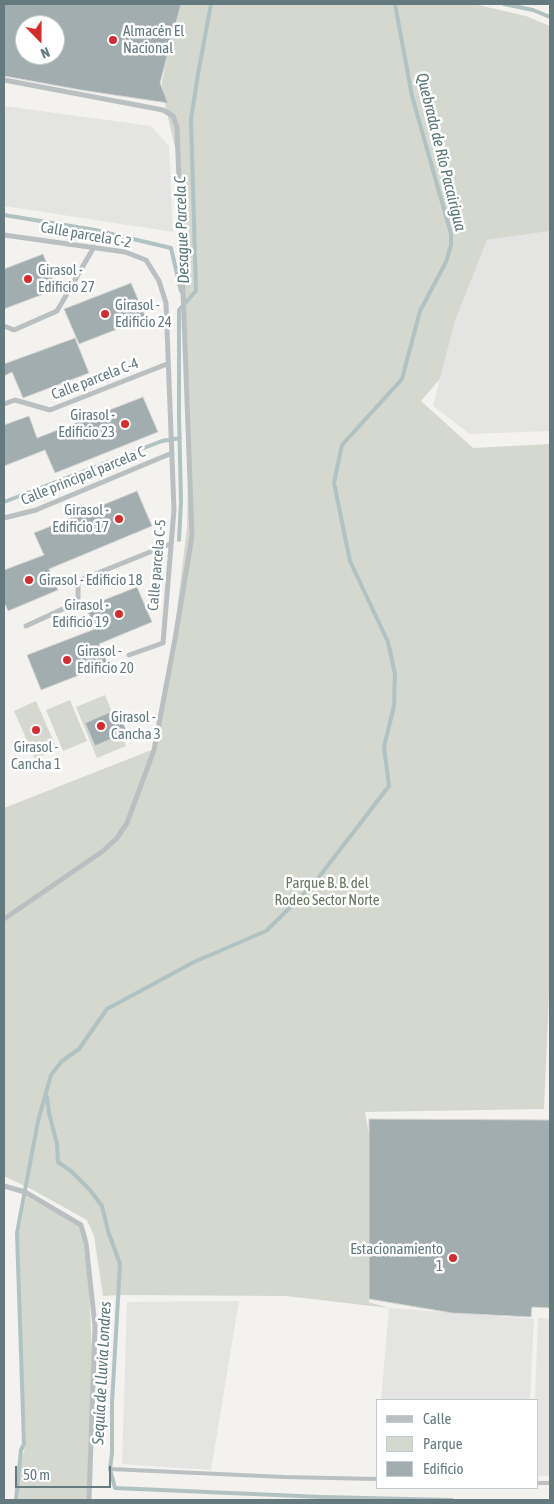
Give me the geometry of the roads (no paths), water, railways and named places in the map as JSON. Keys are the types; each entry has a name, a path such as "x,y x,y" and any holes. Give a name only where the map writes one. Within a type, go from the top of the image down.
{"street":[{"path":"4,80 163,110 173,116 178,127 192,536 176,639 154,750 127,823 117,838 102,851 4,919"},
{"name":"Calle parcela C-2","path":"4,235 125,252 146,260 159,281 166,303 172,453"},
{"path":"4,326 14,330 57,311 94,247"},
{"name":"Calle parcela C-4","path":"4,404 15,400 50,410 167,364"},
{"name":"Calle principal parcela C","path":"4,518 36,510 172,453"},
{"name":"Calle parcela C-5","path":"129,655 163,643 174,510 172,453"},
{"path":"26,626 78,602 78,582 170,544"},
{"path":"4,1186 25,1192 81,1225 84,1234 95,1326 89,1500"}],"lane":[{"path":"110,1469 284,1478 376,1479"}],"waterway":[{"name":"Desague Parcela C","path":"179,540 181,502 179,310 196,291 191,119 211,4"},
{"name":"Quebrada de Río Pacairigua","path":"16,1500 21,1450 24,1444 17,1233 38,1121 51,1075 62,1061 79,1049 107,1009 194,962 266,931 312,886 389,786 384,747 394,706 395,674 388,642 350,561 334,483 342,445 402,379 420,311 446,262 451,245 451,234 412,96 395,4"},
{"path":"504,4 533,10 550,17"},
{"path":"4,215 95,230 171,248 181,291"},
{"path":"4,502 162,441 180,438"},
{"name":"Sequía de Lluvia Londres","path":"47,1097 57,1144 58,1162 71,1171 90,1190 102,1206 108,1231 120,1264 110,1469 115,1488 322,1497 452,1500"}],"place":[{"name":"Almacén El Nacional","path":"113,40"},
{"name":"Girasol - Edificio 27","path":"28,279"},
{"name":"Girasol - Edificio 24","path":"105,314"},
{"name":"Girasol - Edificio 23","path":"125,424"},
{"name":"Girasol - Edificio 17","path":"119,519"},
{"name":"Girasol - Edificio 18","path":"29,580"},
{"name":"Girasol - Edificio 19","path":"119,614"},
{"name":"Girasol - Edificio 20","path":"67,660"},
{"name":"Girasol - Cancha 3","path":"101,726"},
{"name":"Girasol - Cancha 1","path":"36,730"},
{"name":"Estacionamiento 1","path":"453,1258"}],"park label":[{"name":"Parque B. B. del Rodeo Sector Norte","path":"327,892"}]}
